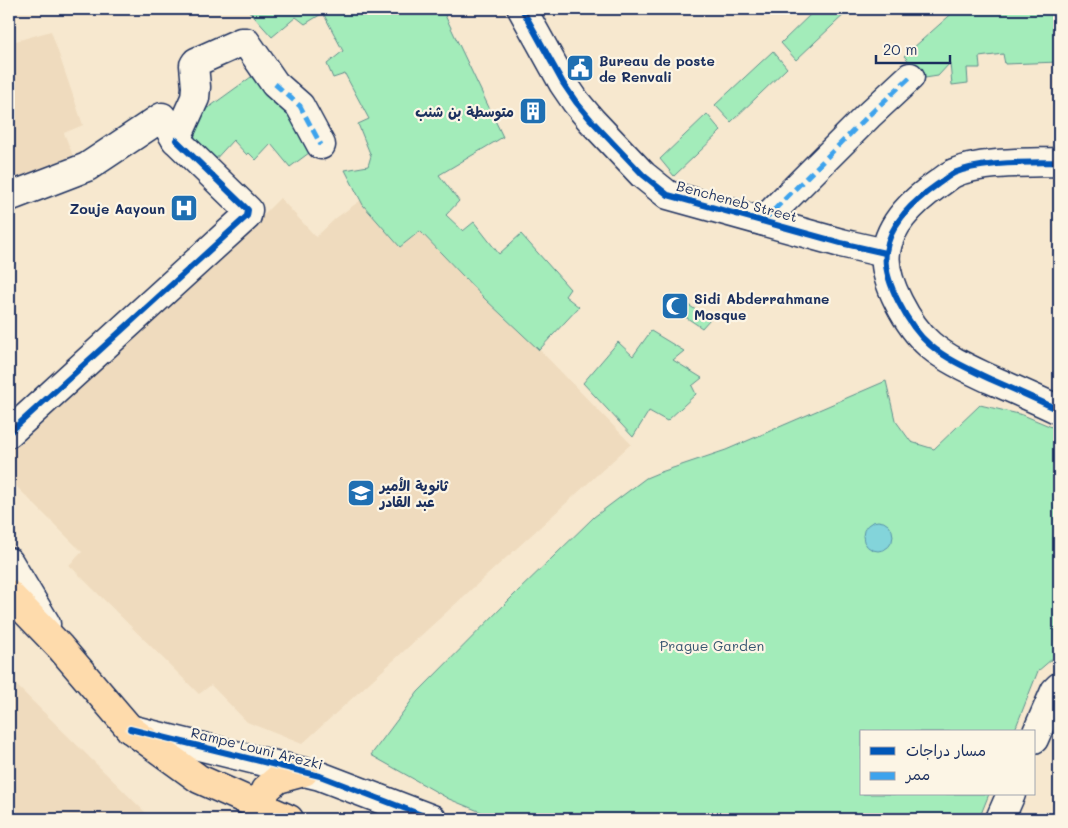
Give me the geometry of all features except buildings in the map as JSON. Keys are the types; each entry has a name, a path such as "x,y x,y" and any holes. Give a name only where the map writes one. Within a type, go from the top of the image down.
{"main road":[{"path":"9,594 60,647 130,729 199,779 273,816"},
{"path":"273,816 265,790 278,779 304,772"}],"street":[{"name":"Bencheneb Street","path":"522,9 570,94 591,120 655,186 668,195 841,243 885,253"},
{"path":"176,140 195,98 194,65 196,62 241,42 246,42 275,84 300,106 321,145"},
{"path":"763,221 868,116 910,77"},
{"path":"9,197 87,167 162,117 176,140 248,210 247,216 9,433"},
{"path":"1059,162 982,166 953,173 926,192 904,213 889,240 885,253 890,281 904,314 911,325 930,345 954,362 1059,410"},
{"path":"9,562 60,647"},
{"path":"1036,734 1059,686"},
{"name":"Rampe Louni Arezki","path":"130,729 304,772 432,819"},
{"path":"1000,819 1010,796"}],"shaded area":[{"path":"9,17 16,41 51,31 83,125 64,133 75,161 9,185"},
{"name":"ثانوية الأمير عبد القادر","path":"280,198 316,237 336,218 361,200 400,247 420,231 485,299 532,342 631,444 302,744 247,722 211,685 199,694 69,565 82,552 9,479 9,433 254,224"},
{"path":"9,678 152,819 9,819"}],"green space":[{"path":"247,9 442,9 503,137 439,175 459,201 446,215 463,231 474,222 499,254 521,234 570,289 565,296 579,307 539,350 485,299 420,231 400,247 363,205 345,170 368,166 371,156 358,124 369,119 345,74 333,78 327,64 343,51 323,13 305,24 296,17 272,37"},
{"path":"816,9 850,9 796,60 781,43"},
{"path":"957,9 1059,9 1059,62 1005,64 1003,54 979,57 980,68 967,68 968,83 952,85 950,63 938,76 925,78 904,56"},
{"path":"773,51 787,68 731,122 715,105"},
{"path":"251,77 270,89 295,113 313,150 290,167 271,144 256,160 249,153 247,155 233,140 212,163 196,151 195,128 203,115 205,106 208,108"},
{"path":"707,114 721,131 674,176 660,159"},
{"path":"679,299 710,319 702,328 675,310"},
{"path":"651,331 684,351 673,360 702,378 692,386 696,394 667,421 649,411 633,437 583,383 618,342 633,356"},
{"name":"Prague Garden","path":"886,381 895,420 911,442 934,449 980,405 1023,415 1059,430 1059,653 1038,671 1015,730 860,730 860,796 988,796 979,819 498,819 449,799 371,755 418,692 594,517 646,478 726,450"}],"water":[{"path":"878,521 884,522 892,530 892,542 884,550 878,551 872,550 864,542 863,536 864,530 872,522"}],"marked path":[{"path":"763,221 868,116 910,77"},
{"path":"275,84 300,106 321,145"}],"cycle path":[{"path":"522,9 563,83 576,102 643,175 668,195 841,243 885,253"},
{"path":"9,433 247,216 248,210 176,140"},
{"path":"1059,162 978,166 952,174 929,190 905,213 888,241 886,252 888,276 899,302 914,327 930,345 967,368 1059,410"},
{"path":"130,729 320,776 432,819"}],"place":[{"name":"Bureau de poste de Renvali","path":"580,68"},
{"name":"متوسطة بن شنب","path":"533,111"},
{"name":"Zouje Aayoun","path":"184,208"},
{"name":"Sidi Abderrahmane Mosque","path":"675,306"},
{"name":"ثانوية الأمير عبد القادر","path":"361,493"}]}
